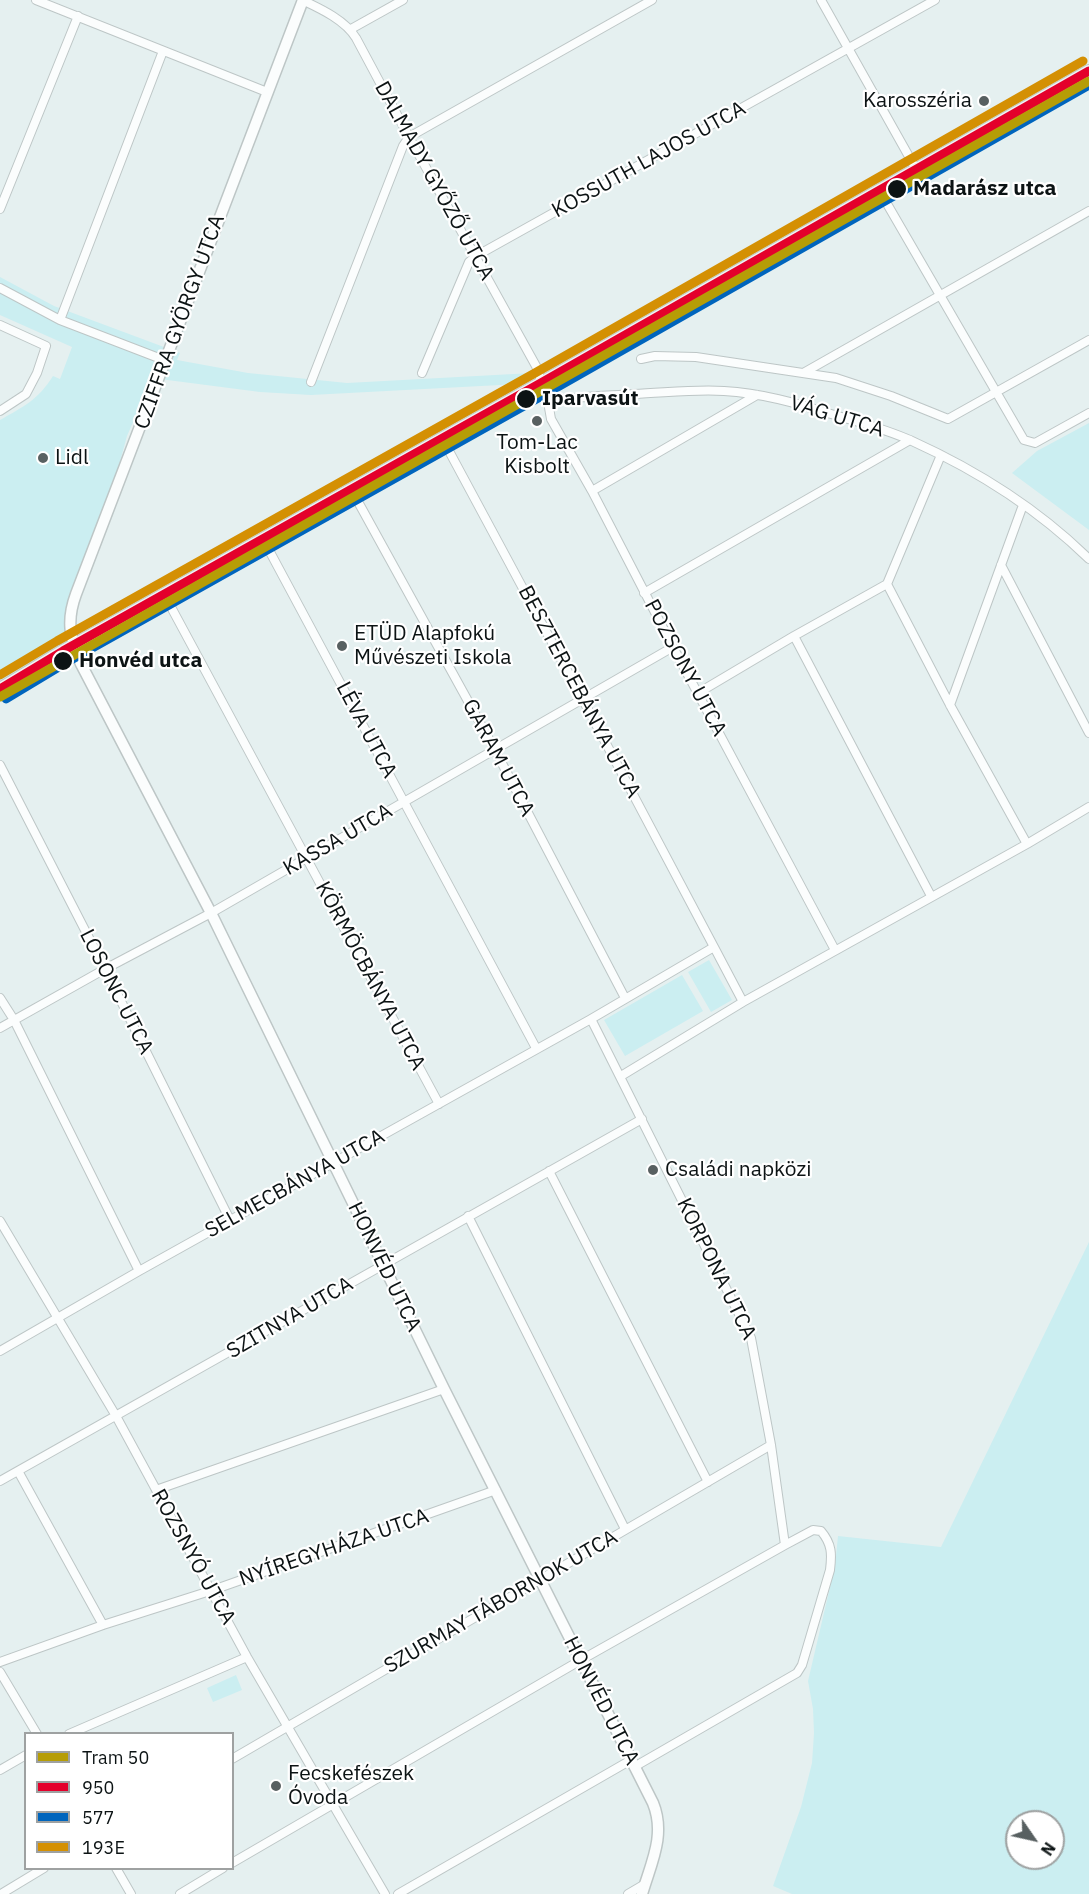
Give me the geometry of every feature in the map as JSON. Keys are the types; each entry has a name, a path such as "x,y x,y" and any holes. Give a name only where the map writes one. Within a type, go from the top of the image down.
{"main road":[{"path":"0,689 916,169 1087,75"}],"street":[{"path":"36,0 267,92"},
{"name":"DALMADY GYŐZŐ UTCA","path":"303,0 342,22 351,30 539,372 541,383"},
{"name":"CZIFFRA GYÖRGY UTCA","path":"73,646 70,619 72,603 303,0"},
{"path":"351,30 403,0"},
{"path":"311,382 403,146 409,137 652,0"},
{"path":"821,0 916,169"},
{"name":"KOSSUTH LAJOS UTCA","path":"422,373 469,262 476,256 934,0"},
{"path":"0,209 78,16"},
{"path":"60,320 164,51"},
{"path":"879,190 1024,440 1028,443 1035,443 1089,413"},
{"path":"805,372 1089,211"},
{"path":"0,288 60,320 164,360"},
{"path":"0,325 46,346 37,373 26,394 0,411"},
{"path":"996,394 1089,340"},
{"name":"VÁG UTCA","path":"641,359 655,356 696,357 805,372 847,381 948,419 996,394"},
{"name":"POZSONY UTCA","path":"541,383 551,419 592,491 835,950"},
{"name":"VÁG UTCA","path":"548,402 576,398 699,391 758,395 790,402 910,440 941,455 1023,505 1075,545 1089,559"},
{"path":"592,491 758,395"},
{"name":"BESZTERCEBÁNYA UTCA","path":"442,438 743,1002"},
{"path":"644,593 910,440"},
{"path":"698,693 887,584 941,455"},
{"name":"GARAM UTCA","path":"351,489 495,750 625,998"},
{"path":"950,705 1023,505"},
{"name":"LÉVA UTCA","path":"263,538 536,1048"},
{"path":"1001,565 1089,733"},
{"path":"887,584 950,705 1027,844"},
{"name":"KÖRMÖCBÁNYA UTCA","path":"165,594 439,1104"},
{"path":"794,636 931,896"},
{"name":"HONVÉD UTCA","path":"73,646 211,913 444,1389 653,1803 660,1829 644,1889"},
{"name":"KASSA UTCA","path":"0,1028 211,913 673,647"},
{"name":"LOSONC UTCA","path":"0,765 230,1220"},
{"path":"621,1076 743,1002 1089,807"},
{"name":"SELMECBÁNYA UTCA","path":"0,1351 591,1019 714,947"},
{"path":"0,998 14,1020 139,1271"},
{"name":"KORPONA UTCA","path":"591,1019 745,1323 755,1351 785,1545"},
{"name":"SZITNYA UTCA","path":"0,1481 642,1119"},
{"path":"549,1171 708,1482"},
{"path":"468,1216 625,1529"},
{"name":"ROZSNYÓ UTCA","path":"0,1221 116,1416 210,1591 385,1894"},
{"path":"156,1490 444,1389"},
{"name":"SZURMAY TÁBORNOK UTCA","path":"234,1758 771,1445"},
{"path":"18,1471 103,1625"},
{"name":"NYÍREGYHÁZA UTCA","path":"0,1662 496,1490"},
{"path":"234,1862 581,1660 785,1545 813,1530 820,1531 831,1545 830,1570 802,1665 797,1673 398,1894"},
{"path":"74,1732 247,1656"},
{"path":"0,1672 36,1732"},
{"path":"0,1770 24,1756"},
{"path":"1,1894 42,1870"},
{"path":"117,1870 131,1894"},
{"path":"180,1894 221,1870"},
{"path":"628,1894 644,1889"}],"shaded area":[{"path":"0,277 54,306 180,353 177,360 248,373 347,383 532,373 519,384 311,395 260,392 152,378 127,436 98,542 77,600 75,638 0,681 0,420 36,397 53,376 60,379 72,347 0,315"},
{"path":"1089,423 1089,530 1012,473 1037,451"},
{"path":"709,960 732,1000 711,1012 688,972"},
{"path":"682,975 703,1011 625,1056 604,1020"},
{"path":"1089,1242 1089,1894 792,1894 773,1886 801,1807 812,1763 813,1709 808,1681 835,1566 838,1536 941,1547"},
{"path":"236,1675 242,1690 213,1702 207,1688"}],"tram line":[{"name":"50","path":"0,697 1089,81"}],"transit line":[{"name":"193E","path":"0,675 1083,61"},
{"name":"950","path":"0,689 63,651 541,383 1089,71"},
{"name":"577","path":"6,699 69,661 1089,85"}],"place":[{"name":"Karosszéria","path":"984,101"},
{"name":"Madarász utca","path":"897,189"},
{"name":"Iparvasút","path":"526,399"},
{"name":"Tom-Lac Kisbolt","path":"537,421"},
{"name":"Lidl","path":"43,458"},
{"name":"ETÜD Alapfokú Művészeti Iskola","path":"342,646"},
{"name":"Honvéd utca","path":"63,661"},
{"name":"Családi napközi","path":"653,1170"},
{"name":"Fecskefészek Óvoda","path":"276,1786"}]}
